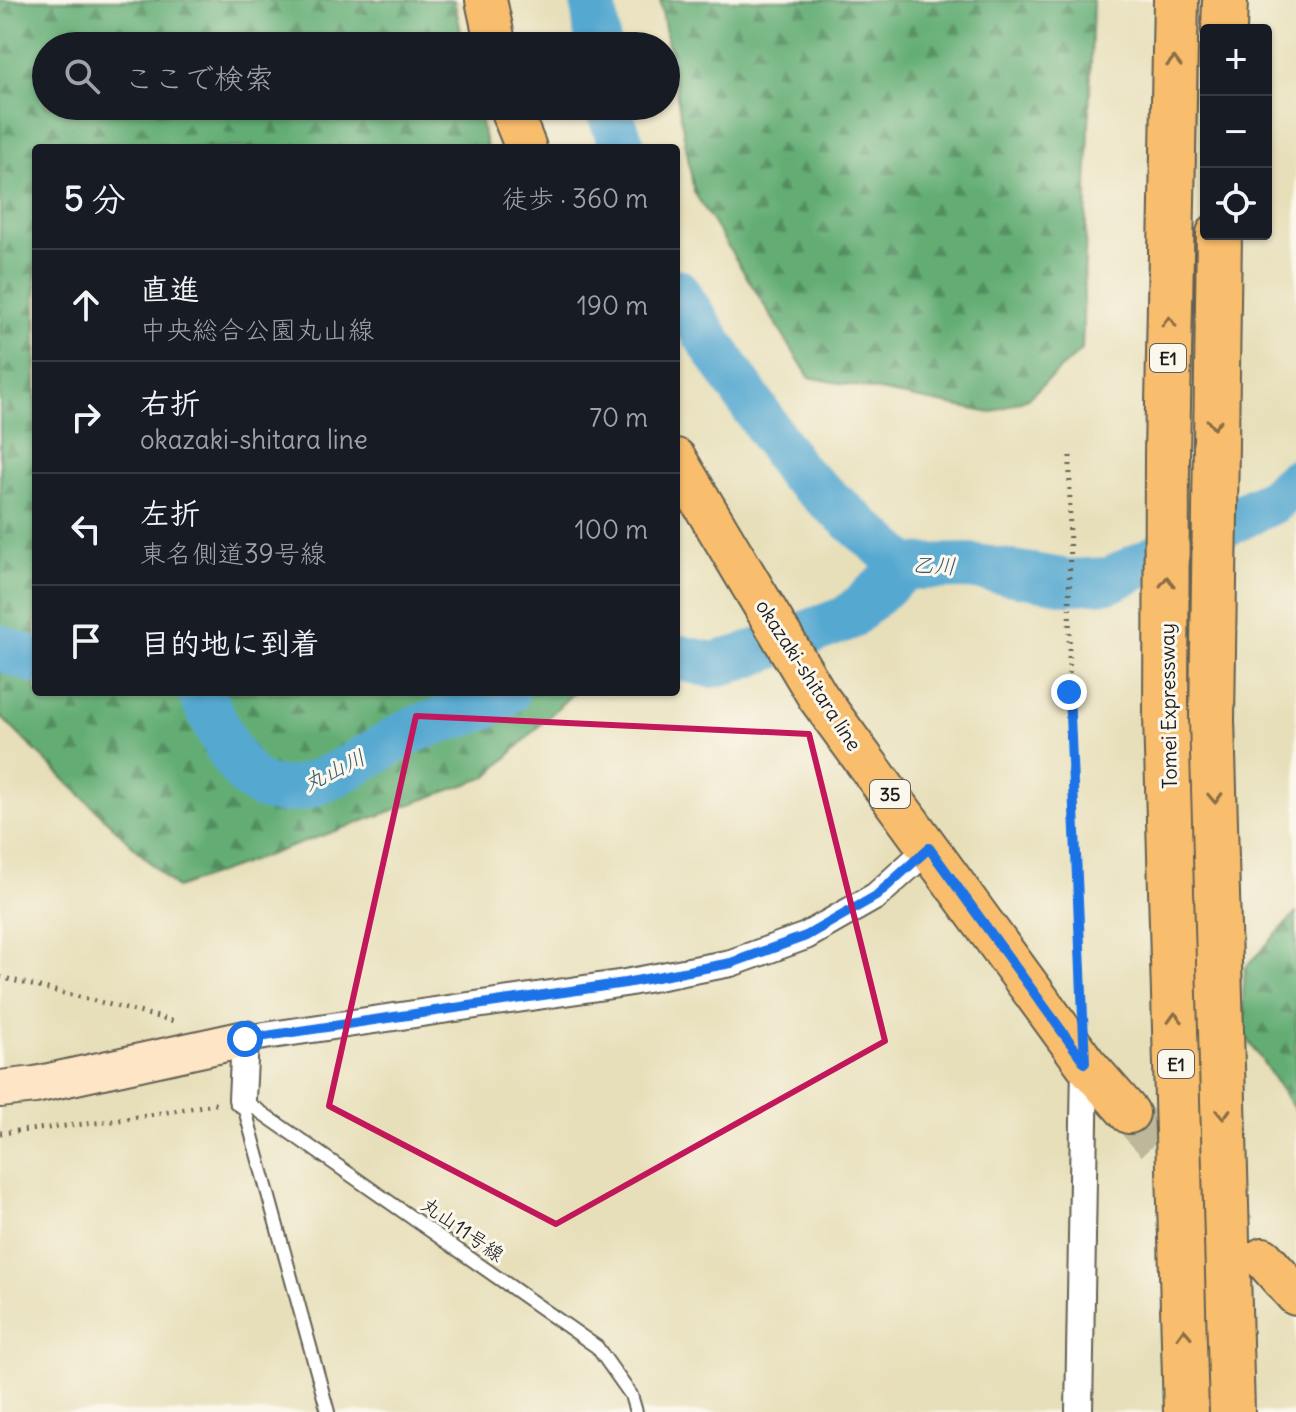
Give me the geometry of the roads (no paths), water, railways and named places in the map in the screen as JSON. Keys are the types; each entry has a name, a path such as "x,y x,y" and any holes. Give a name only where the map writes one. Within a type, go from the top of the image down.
{"highway":[{"name":"Tomei Expressway","path":"1176,0 1167,455 1166,716 1186,1412"},
{"path":"1224,24 1225,0"},
{"name":"E1","path":"1219,240 1212,720 1232,1412"}],"main road":[{"path":"486,0 493,32"},
{"path":"515,120 524,144"},
{"name":"okazaki-shitara line","path":"680,466 818,697 1085,1063 1129,1113"},
{"path":"1263,1258 1296,1295"}],"street":[{"path":"0,1089 35,1085 245,1039 625,983 731,963 806,936 864,902 929,848"},
{"path":"242,1099 245,1039"},
{"path":"1079,1412 1085,1063"}],"lane":[{"path":"242,1099 328,1412"},
{"name":"丸山11号線","path":"242,1099 597,1347 631,1395 636,1412"}],"waterway":[{"name":"乙川","path":"593,0 596,32"},
{"name":"乙川","path":"612,120 621,144"},
{"name":"乙川","path":"680,297 797,472 906,567 970,566 1068,582 1110,580 1273,501 1296,481"},
{"name":"丸山川","path":"680,658 712,665 740,658 848,618 906,567"},
{"name":"丸山川","path":"0,648 32,660"},
{"name":"丸山川","path":"202,696 226,745 245,773 262,786 282,790 304,787 328,778 411,731 483,707 501,696"}],"tunnel":[{"path":"1129,1113 1240,1233"}]}
